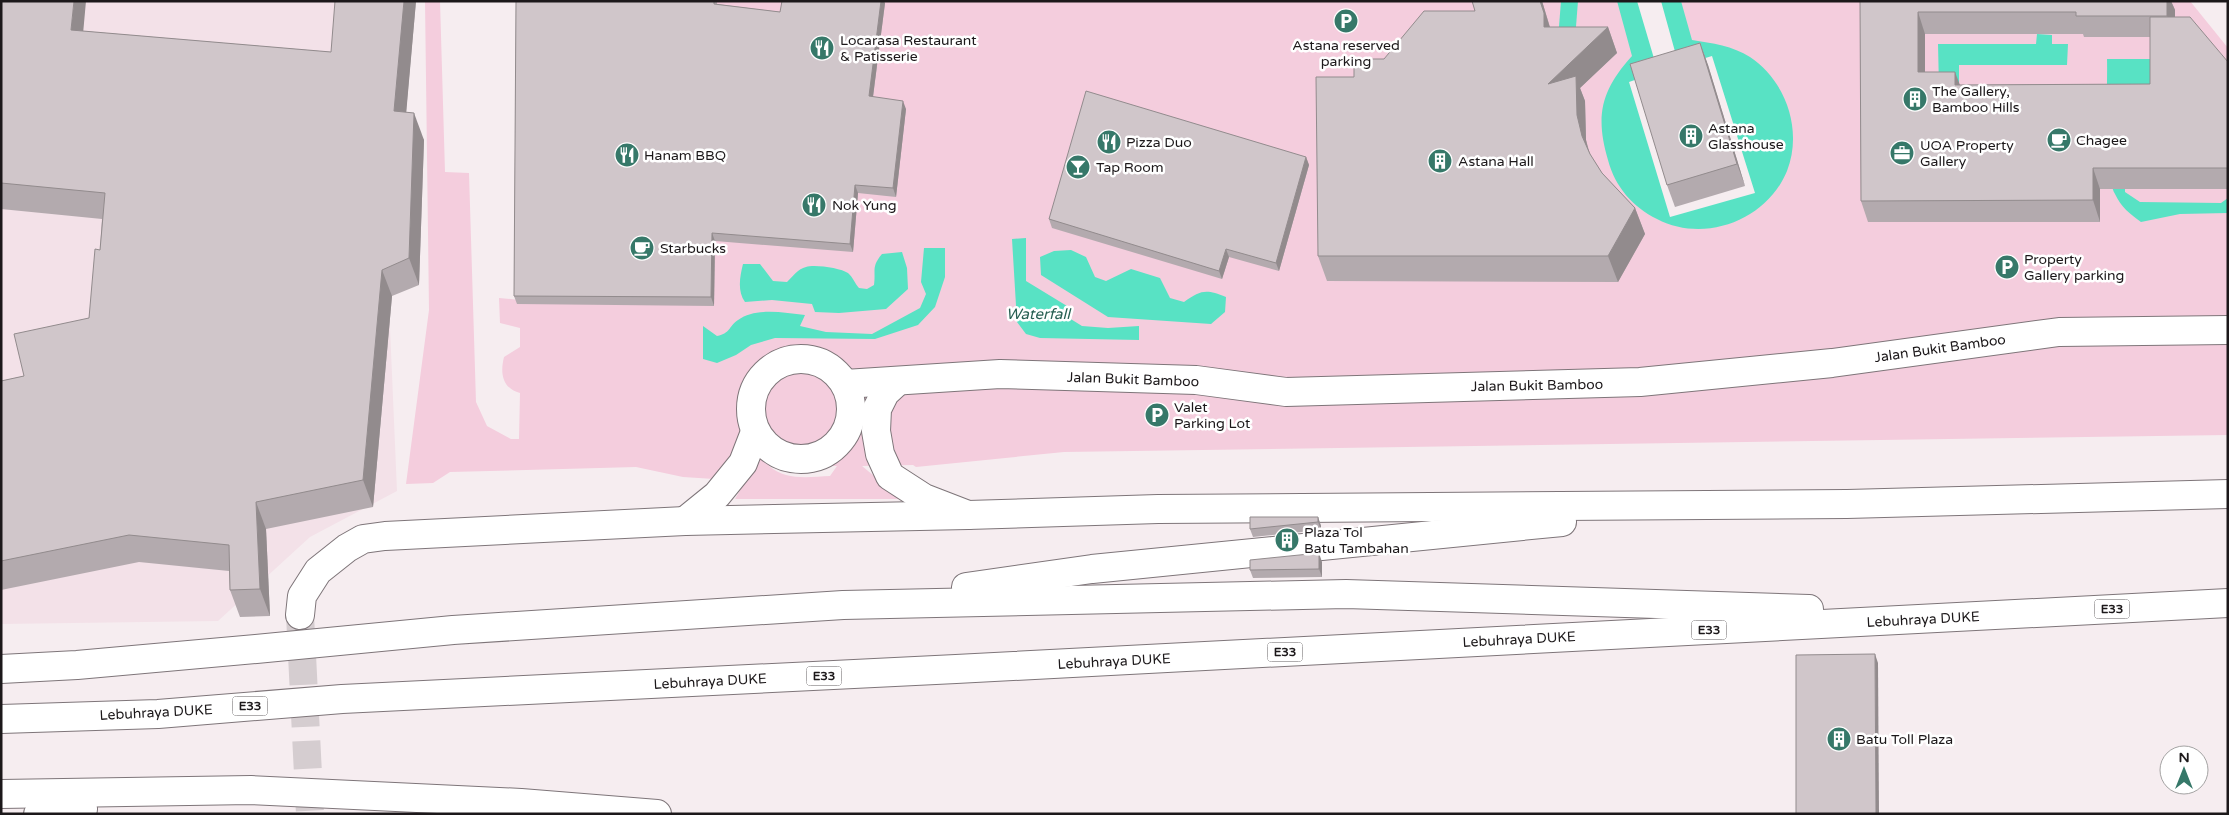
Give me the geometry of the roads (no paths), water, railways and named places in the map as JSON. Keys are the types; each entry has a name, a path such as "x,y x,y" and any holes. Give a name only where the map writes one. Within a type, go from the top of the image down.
{"main road":[{"name":"Jalan Bukit Bamboo","path":"845,384 1000,374 1196,380 1286,392 1640,382 1832,363 2059,332 2228,330"},
{"path":"799,359 822,363 835,371 845,384 851,400 851,416 846,432 836,446 822,455 805,459 790,458 776,453 764,444 755,432 750,418 750,402 763,374 776,365 799,359"},
{"path":"890,476 880,454 876,431 877,409 885,393 898,380"},
{"path":"851,416 869,454 890,476 924,498 968,515"},
{"path":"685,521 722,489 742,463 755,432"},
{"path":"300,615 302,596 318,571 347,548 363,539 428,534 685,521 968,515 1158,508 1702,506 2227,494"},
{"path":"843,605 1092,570 1481,531 1702,506"},
{"path":"1,668 77,664 453,630 843,605 1346,594 1997,615"},
{"name":"Lebuhraya DUKE","path":"1,719 158,714 342,699 2228,603"},
{"path":"1,664 77,664"},
{"path":"38,814 251,790"},
{"path":"1,794 251,790 521,804 657,814"}],"water":[{"path":"1561,1 1578,1 1574,52 1557,52"},
{"path":"1617,1 1681,1 1692,40 1729,48 1750,57 1763,67 1782,93 1792,123 1793,139 1787,171 1778,188 1765,203 1750,214 1732,223 1714,228 1695,229 1676,226 1657,219 1640,209 1626,195 1615,179 1604,144 1602,117 1607,92 1613,80 1632,56"},
{"path":"2037,34 2052,35 2052,44 2068,44 2067,65 1959,65 1959,88 1939,88 1938,44 2036,44"},
{"path":"2107,59 2154,59 2154,103 2124,103 2125,192 2140,202 2221,203 2228,198 2228,213 2180,214 2141,222 2117,199 2111,183 2107,149"},
{"name":"Waterfall","path":"1026,238 1026,281 1067,306 1061,313 1082,326 1108,328 1139,326 1139,340 1040,338 1026,334 1017,322 1012,239"},
{"path":"924,248 945,248 945,277 935,307 918,325 875,339 775,338 751,345 736,355 717,363 703,359 703,326 717,336 725,333 738,320 753,313 779,312 805,315 800,326 826,332 872,334 920,308 926,294 921,282"},
{"path":"1071,250 1086,257 1095,277 1106,281 1131,269 1160,278 1170,298 1184,302 1204,292 1226,297 1225,312 1211,324 1108,317 1041,275 1040,257 1054,251"},
{"path":"902,252 907,268 908,289 886,309 839,313 815,312 812,304 772,300 745,302 742,298 740,278 743,264 760,264 773,281 787,282 798,271 806,267 821,266 834,268 848,273 859,288 867,289 874,285 875,266 882,254"}],"tunnel":[{"path":"300,615 310,814"}],"place":[{"name":"Astana reserved parking","path":"1346,21"},
{"name":"Locarasa Restaurant & Patisserie","path":"822,48"},
{"name":"The Gallery, Bamboo Hills","path":"1915,99"},
{"name":"Astana Glasshouse","path":"1691,136"},
{"name":"Chagee","path":"2059,140"},
{"name":"Pizza Duo","path":"1109,142"},
{"name":"UOA Property Gallery","path":"1902,153"},
{"name":"Hanam BBQ","path":"627,155"},
{"name":"Astana Hall","path":"1440,161"},
{"name":"Tap Room","path":"1078,167"},
{"name":"Nok Yung","path":"814,205"},
{"name":"Starbucks","path":"642,248"},
{"name":"Property Gallery parking","path":"2007,267"},
{"name":"Valet Parking Lot","path":"1157,415"},
{"name":"Plaza Tol Batu Tambahan","path":"1287,540"},
{"name":"Batu Toll Plaza","path":"1839,739"}]}
